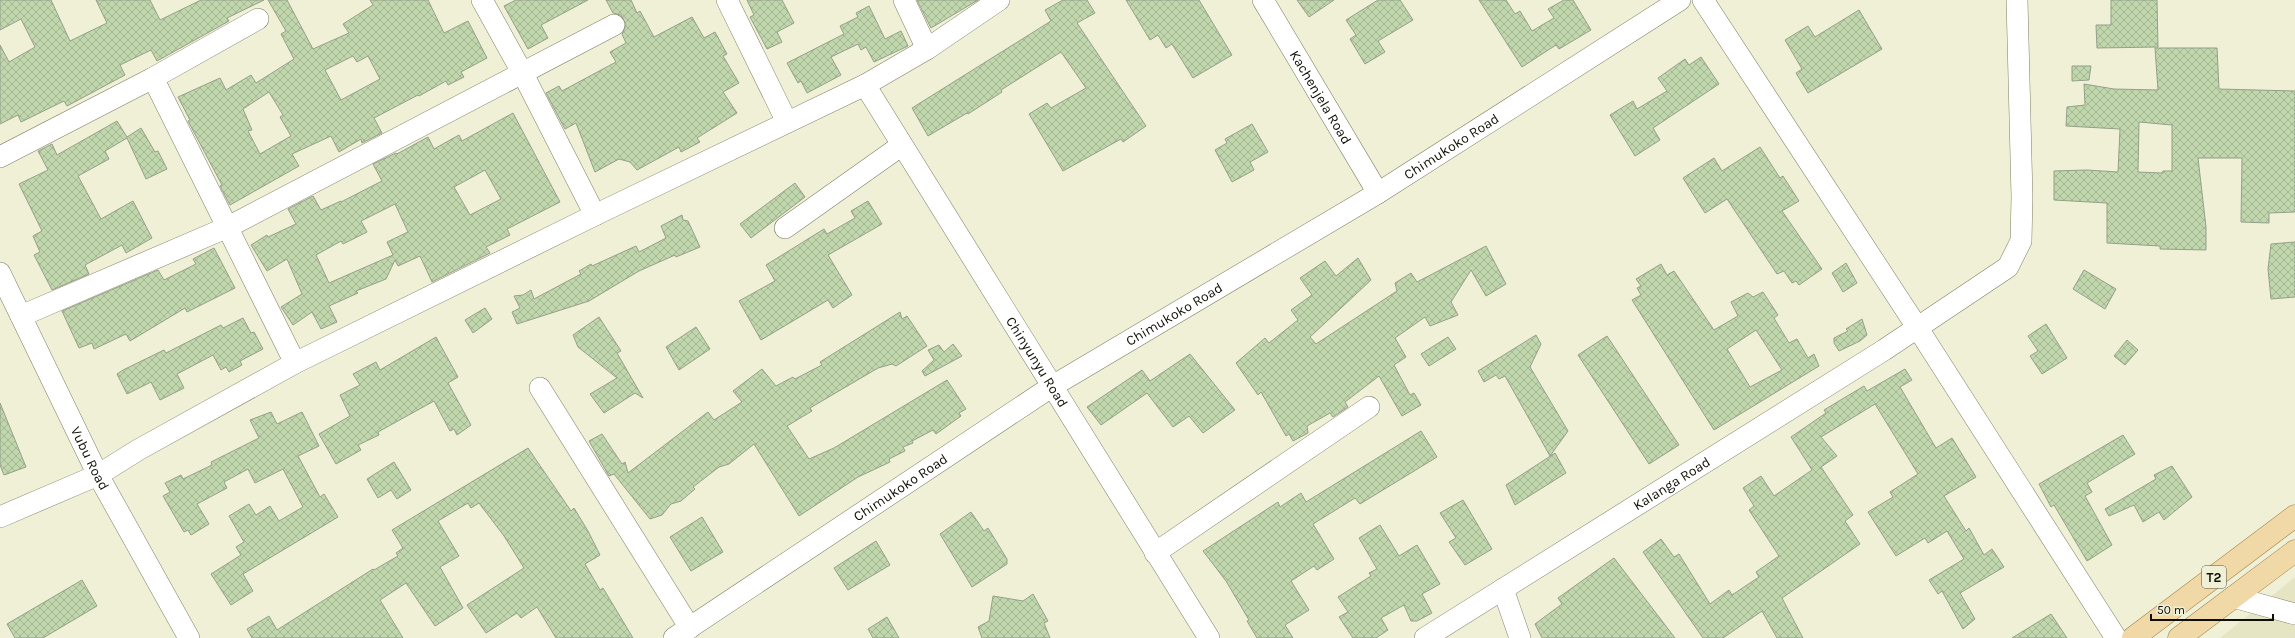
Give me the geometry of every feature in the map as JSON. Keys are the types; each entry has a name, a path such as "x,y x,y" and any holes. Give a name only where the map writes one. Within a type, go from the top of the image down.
{"main road":[{"name":"T2","path":"2133,638 2295,516"},
{"name":"T2","path":"2179,638 2295,551"}],"street":[{"path":"482,0 523,74 595,215"},
{"path":"727,0 787,122"},
{"path":"904,0 927,49"},
{"path":"0,517 98,475 138,450 294,363 595,215 865,85 927,49 999,0"},
{"name":"Kachenjela Road","path":"1263,0 1378,193"},
{"name":"Chimukoko Road","path":"682,633 1051,387 1378,193 1680,0"},
{"path":"1703,0 1917,327 2116,638"},
{"name":"Kalanga Road","path":"1425,638 1871,359 2008,267 2021,241 2022,197 2017,0"},
{"path":"0,157 153,78 258,19"},
{"path":"21,316 228,227 523,74 614,25"},
{"path":"153,78 294,363"},
{"name":"Chinyunyu Road","path":"865,85 1051,387 1209,638"},
{"path":"785,228 902,145"},
{"name":"Vubu Road","path":"0,273 98,475 189,638"},
{"path":"540,388 682,633"},
{"path":"1155,553 1369,407"},
{"path":"1503,589 1520,638"},
{"path":"2233,597 2295,614"}],"shaded area":[{"path":"2295,577 2295,638 2220,638"}],"building":[{"path":"0,0 51,0 70,41 107,23 96,0 150,0 160,20 201,0 264,0 227,18 229,21 157,61 151,50 120,65 125,75 67,106 64,101 21,122 18,115 0,124 0,45 9,62 35,47 21,19 0,30"},
{"path":"268,0 287,0 313,49 349,33 343,24 373,5 370,0 428,0 444,33 468,21 487,58 461,72 464,77 448,85 446,81 374,118 382,133 362,143 361,139 339,152 331,136 292,154 299,166 230,205 220,186 222,185 188,121 190,120 178,97 220,78 226,90 251,75 256,83 294,59 281,34 286,31","holes":["353,56 357,62 368,56 380,79 341,100 325,70","269,92 283,115 280,117 291,136 260,154 248,131 252,130 243,109"]},
{"path":"516,0 588,0 541,25 548,38 528,49 504,6"},
{"path":"606,0 631,0 637,13 640,11 654,37 692,17 704,38 715,32 727,54 723,56 739,83 723,92 737,113 697,138 700,142 681,152 679,147 637,170 630,162 619,159 595,172 576,123 565,129 546,93 559,86 562,91 616,62 610,52 626,43 622,34 626,25 621,15 613,13"},
{"path":"747,0 782,0 794,23 777,32 782,42 767,49 750,17 754,15"},
{"path":"917,0 978,0 931,28"},
{"path":"1063,0 1087,0 1095,13 1077,23 1146,126 1123,142 1121,139 1063,171 1029,114 1047,103 1051,108 1086,88 1061,52 1001,90 1002,92 968,114 967,113 928,136 912,108 1051,21 1045,10"},
{"path":"1126,0 1199,0 1232,55 1193,78 1172,44 1166,48 1158,35 1150,40"},
{"path":"1297,0 1334,0 1309,17"},
{"path":"1378,0 1400,0 1413,20 1378,41 1385,52 1365,64 1350,39 1356,35 1346,20"},
{"path":"1479,0 1506,0 1515,14 1520,11 1532,31 1554,18 1548,9 1564,0 1573,0 1591,30 1559,49 1556,45 1522,67"},
{"path":"2111,0 2157,0 2158,47 2097,48 2096,25 2111,25"},
{"path":"869,6 885,39 901,31 908,46 874,62 866,47 861,50 858,44 831,57 841,75 807,93 801,81 798,83 787,63 844,34 840,26 858,17 856,13"},
{"path":"1859,10 1882,49 1808,93 1796,73 1802,69 1785,40 1808,26 1815,37"},
{"path":"2155,48 2217,48 2219,89 2295,91 2295,212 2269,213 2269,223 2241,222 2242,158 2198,158 2206,227 2206,250 2160,249 2160,246 2107,243 2107,203 2054,200 2054,171 2087,170 2118,172 2120,129 2066,126 2067,107 2085,105 2084,84 2114,89 2158,90","holes":["2139,122 2172,125 2172,171 2163,171 2162,173 2138,172"]},
{"path":"1701,57 1719,84 1653,128 1660,140 1635,156 1610,115 1633,101 1637,109 1667,91 1658,78 1685,59 1689,65"},
{"path":"2072,66 2091,66 2089,80 2072,81"},
{"path":"513,113 560,202 507,229 510,235 486,247 490,253 432,282 420,256 398,266 395,260 386,279 356,291 358,293 329,306 337,322 321,329 312,312 293,325 281,307 302,294 287,259 267,271 251,245 267,235 268,237 296,224 288,209 313,196 321,210 341,202 382,181 373,164 396,153 397,154 428,137 434,149 459,135 462,141","holes":["485,170 501,199 470,215 454,187","395,204 408,232 387,242 393,255 329,283 316,255 341,241 343,244 367,232 361,221"]},
{"path":"117,121 127,137 141,128 155,152 158,151 167,169 146,179 127,138 105,151 109,159 78,176 101,219 133,201 152,238 126,253 122,245 85,265 89,274 52,290 34,255 40,252 33,236 42,231 19,184 48,170 38,151 52,144 57,155"},
{"path":"1252,124 1268,152 1250,162 1254,170 1232,182 1215,150 1227,143 1225,139"},
{"path":"1760,147 1780,178 1783,176 1799,201 1782,211 1822,269 1799,285 1796,281 1792,283 1784,271 1777,274 1727,199 1705,213 1683,178 1714,158 1722,171"},
{"path":"795,183 805,197 751,238 740,224"},
{"path":"868,201 882,224 828,255 852,295 833,308 828,300 761,340 739,301 775,281 766,265 824,229 827,234 855,218 851,211"},
{"path":"682,215 683,220 688,221 700,247 676,257 675,255 639,271 589,301 517,324 512,312 520,308 514,296 523,295 531,290 534,299 581,274 579,271 591,264 592,266 636,246 639,252 666,238 661,226"},
{"path":"2295,242 2295,297 2271,299 2268,269 2271,244"},
{"path":"1486,246 1506,284 1486,296 1471,270 1451,302 1458,315 1430,326 1425,317 1395,338 1406,357 1394,365 1410,395 1414,393 1421,405 1402,416 1379,376 1345,402 1348,407 1333,417 1330,413 1307,426 1308,433 1293,441 1289,434 1286,436 1261,392 1258,395 1236,363 1265,338 1269,343 1298,320 1291,310 1312,295 1300,278 1325,261 1336,276 1358,258 1371,280 1310,337 1316,344 1397,291 1395,283 1411,273 1417,282"},
{"path":"214,248 235,288 187,312 185,308 130,341 126,334 94,349 92,343 79,348 62,311 158,270 164,280 196,264 193,259"},
{"path":"1846,263 1857,283 1843,292 1832,273"},
{"path":"1661,264 1667,275 1674,271 1714,330 1738,316 1731,302 1748,293 1753,297 1763,292 1778,315 1774,318 1789,343 1797,339 1808,358 1814,354 1819,366 1714,430 1632,300 1641,295 1637,288 1641,286 1636,279","holes":["1756,330 1782,370 1750,387 1727,349"]},
{"path":"2084,270 2116,289 2105,309 2073,289"},
{"path":"485,308 492,319 473,333 465,320"},
{"path":"900,312 902,319 907,316 927,346 896,366 892,364 878,368 810,408 812,411 787,426 809,459 834,448 947,380 966,409 959,413 961,416 936,434 933,430 912,441 913,443 903,447 905,451 889,459 890,462 858,477 799,516 754,444 729,464 719,467 693,487 695,489 681,501 671,504 662,515 650,519 614,474 609,476 589,441 602,434 622,464 625,462 628,473 708,412 714,420 742,402 733,391 762,369 776,386 793,377 795,379 822,365 820,362"},
{"path":"599,317 621,351 617,353 643,398 635,393 604,413 590,394 617,378 578,347 573,335"},
{"path":"243,318 251,333 254,332 263,349 240,361 242,365 229,372 226,367 221,370 213,355 177,374 184,388 160,400 151,382 127,394 117,374 123,370 164,350 166,353 221,325 223,328"},
{"path":"1862,319 1867,335 1860,341 1839,351 1834,343 1834,338 1848,331 1846,329"},
{"path":"2046,324 2067,358 2042,374 2030,356 2038,351 2028,336"},
{"path":"696,327 710,349 679,370 666,347"},
{"path":"1536,335 1541,344 1530,367 1568,431 1550,456 1505,376 1499,379 1496,375 1484,382 1478,371"},
{"path":"1607,336 1679,445 1649,464 1578,355"},
{"path":"436,337 458,377 448,383 471,425 457,435 454,429 450,431 434,401 378,432 379,435 358,445 361,450 336,464 319,434 350,416 340,395 360,385 353,374 376,362 380,370"},
{"path":"1448,337 1456,349 1429,366 1421,354"},
{"path":"2127,340 2138,350 2125,365 2114,356"},
{"path":"953,344 962,356 925,376 922,371 934,360 928,350 939,345 944,352"},
{"path":"1190,354 1235,410 1203,433 1189,416 1173,427 1147,393 1101,425 1087,407 1142,370 1150,381"},
{"path":"1905,369 1912,380 1900,387 1936,448 1952,438 1976,477 1944,496 1966,531 1969,528 1984,555 1992,549 2004,567 1960,593 1975,619 1963,629 1942,591 1938,594 1929,580 1964,559 1947,531 1928,543 1925,538 1896,556 1868,512 1893,497 1890,492 1918,474 1875,404 1821,437 1837,456 1821,467 1853,515 1845,521 1860,544 1782,598 1803,638 1777,638 1762,611 1723,638 1703,638 1643,552 1661,539 1674,557 1679,554 1710,604 1729,590 1732,595 1759,577 1756,572 1779,556 1749,510 1754,506 1743,488 1761,476 1774,496 1812,470 1791,437 1826,413 1824,410 1864,386 1867,391"},
{"path":"0,403 26,467 4,475 0,465"},
{"path":"271,412 277,424 302,412 319,446 298,456 320,497 324,494 338,517 243,574 253,591 231,605 211,574 241,555 236,547 244,542 229,516 249,504 256,515 270,506 279,521 303,507 283,469 255,483 248,469 224,482 227,488 197,504 209,524 191,535 188,530 184,532 163,496 170,492 165,483 181,475 183,479 212,465 211,462 259,438 250,420"},
{"path":"1421,431 1437,457 1360,504 1355,498 1313,524 1334,559 1317,570 1314,566 1291,581 1309,610 1285,625 1293,638 1257,638 1247,621 1249,620 1226,581 1203,551 1278,502 1280,507 1301,493 1306,502"},
{"path":"2123,435 2135,454 2087,483 2092,492 2085,496 2112,545 2087,561 2054,505 2051,507 2039,484"},
{"path":"528,448 571,511 574,508 588,531 600,555 585,564 600,590 603,588 633,638 556,638 537,607 521,618 517,613 486,633 467,605 524,568 504,536 479,503 471,508 468,503 438,521 459,556 440,567 463,608 435,626 406,583 380,600 403,638 252,638 247,629 269,616 277,630 373,569 374,570 398,556 396,553 403,548 392,530"},
{"path":"1555,453 1566,473 1515,505 1506,485"},
{"path":"394,462 411,490 397,499 391,490 378,498 367,479"},
{"path":"2172,466 2192,497 2164,520 2159,512 2143,522 2134,505 2109,516 2105,509 2156,479 2154,475"},
{"path":"1463,500 1492,549 1465,565 1449,542 1456,538 1440,513"},
{"path":"971,512 984,531 988,528 1007,559 1007,564 972,587 940,534"},
{"path":"702,517 723,552 691,571 670,537"},
{"path":"1380,525 1399,556 1417,545 1440,584 1422,594 1432,613 1417,621 1411,621 1404,605 1381,618 1388,630 1376,638 1353,638 1339,617 1348,612 1338,597 1371,576 1369,573 1377,569 1359,538"},
{"path":"876,541 890,565 848,590 834,568"},
{"path":"1614,558 1675,638 1542,638 1535,624 1562,604 1558,598"},
{"path":"82,580 97,606 43,638 15,638 7,624"},
{"path":"1033,594 1048,621 1044,623 1050,638 982,638 978,627 989,621 993,596 1023,601"},
{"path":"2051,614 2067,638 2012,638"},
{"path":"887,617 899,638 873,638 868,629"}]}
